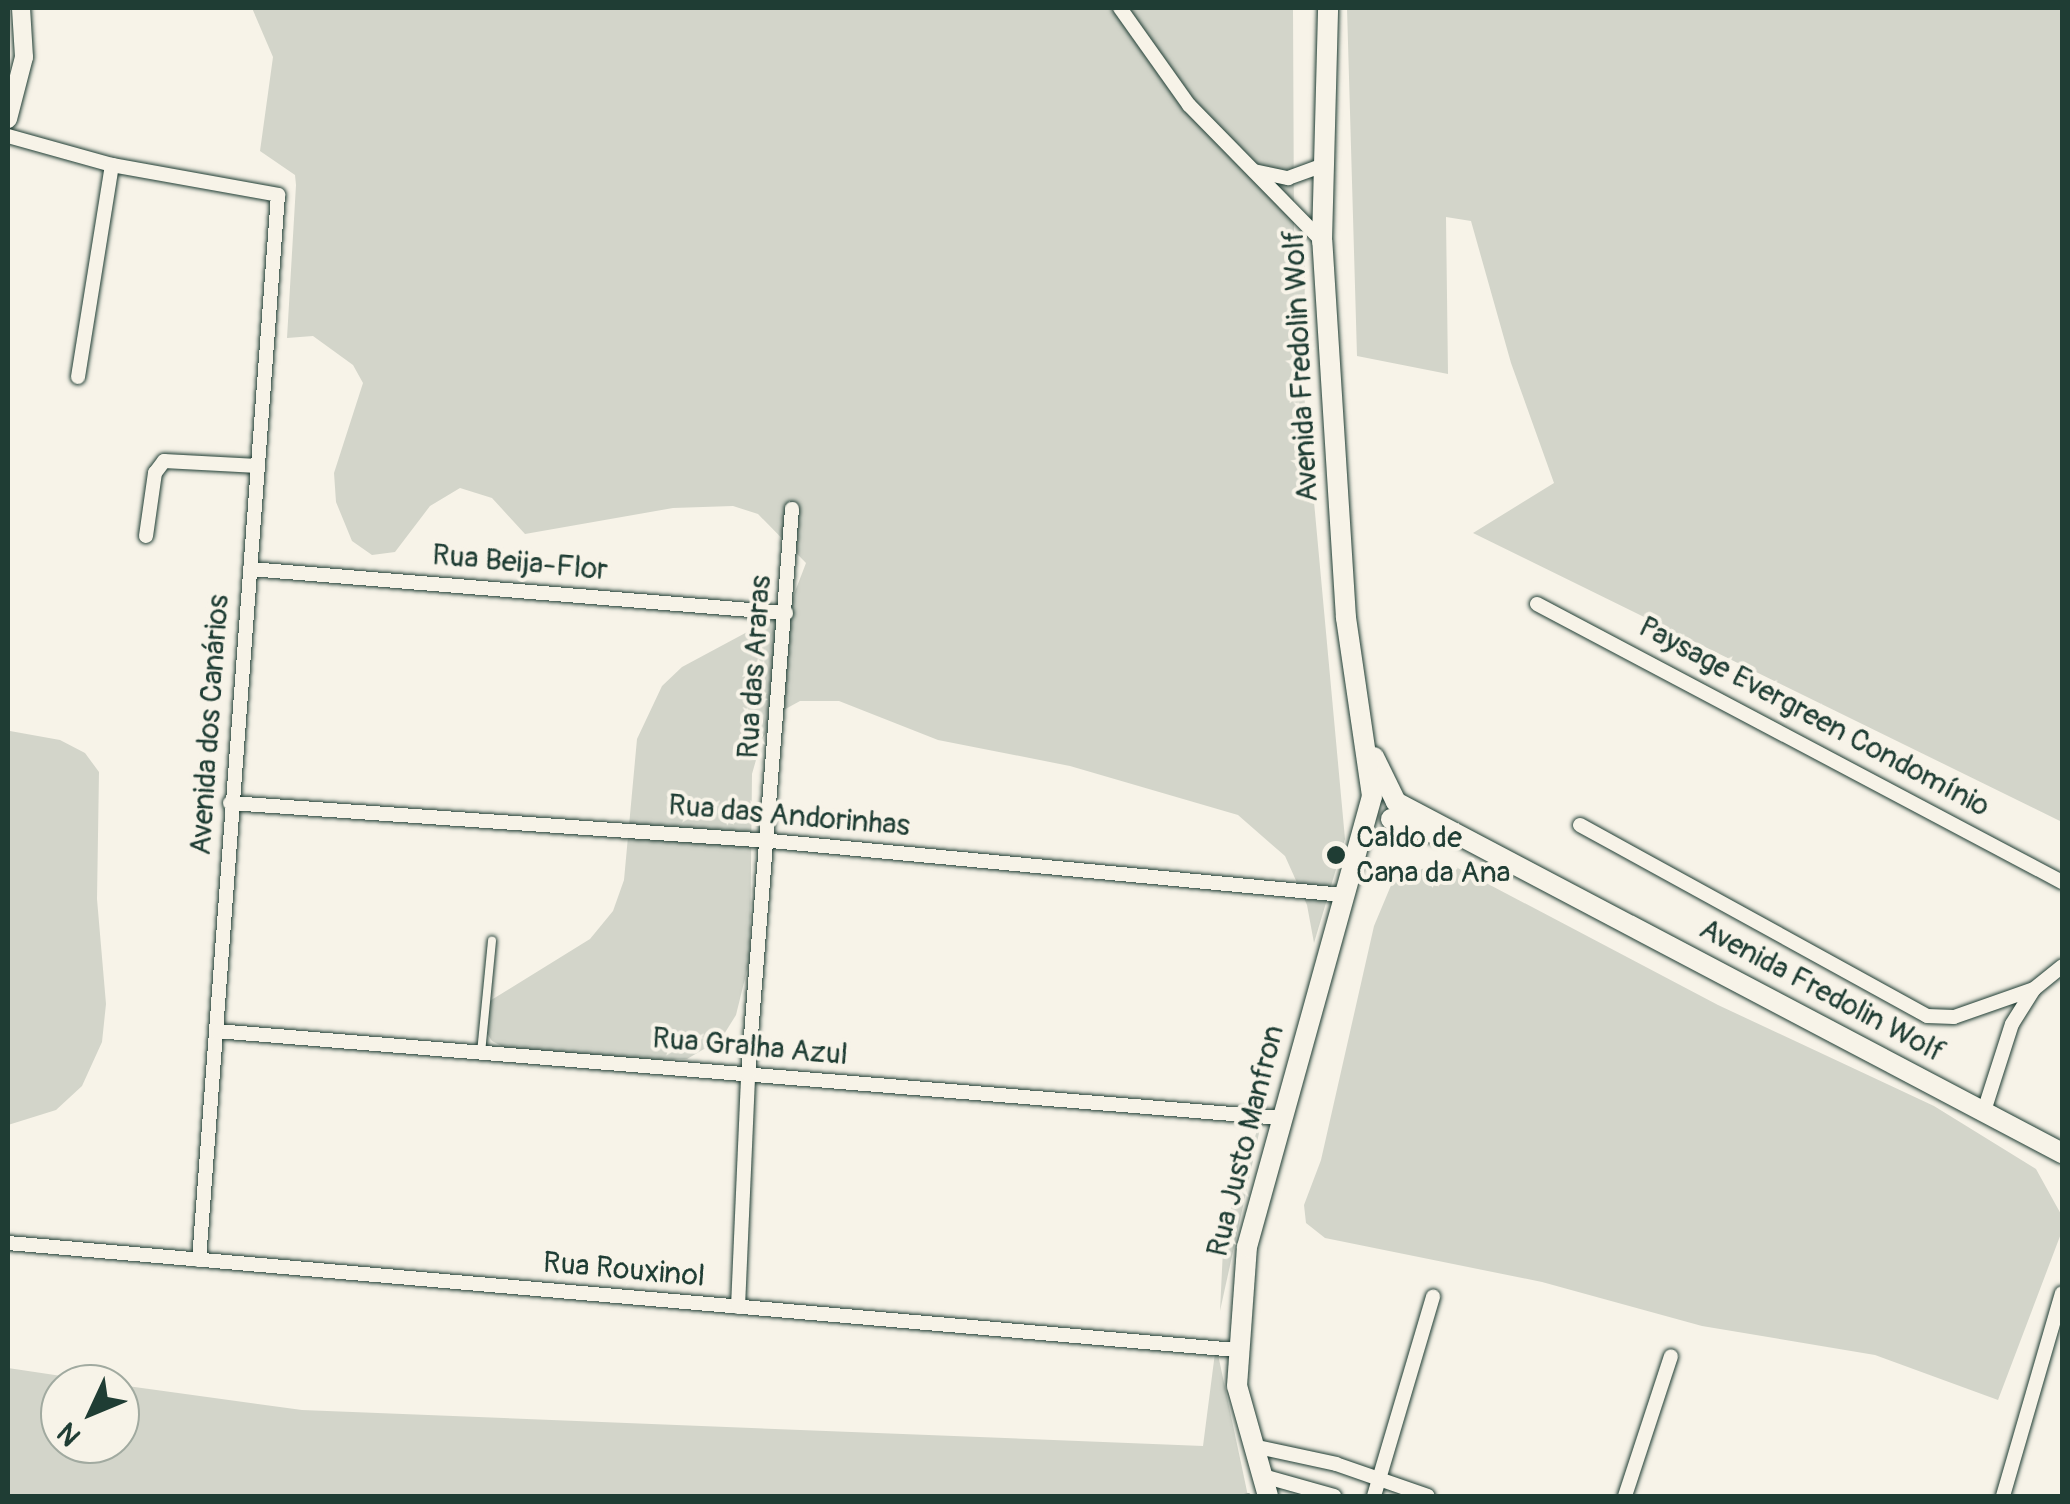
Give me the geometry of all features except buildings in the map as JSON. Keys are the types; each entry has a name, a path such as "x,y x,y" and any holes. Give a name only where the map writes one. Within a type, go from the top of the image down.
{"main road":[{"name":"Avenida Fredolin Wolf","path":"1328,8 1322,241 1346,618 1361,719 1384,807 1500,855 2062,1152"},
{"name":"Rua Justo Manfron","path":"1265,1486 1235,1350 1246,1246 1343,895 1354,863 1384,807"}],"street":[{"path":"8,119 24,57 21,8"},
{"path":"1120,8 1189,105 1322,241"},
{"path":"8,136 112,166 78,377"},
{"path":"1253,171 1288,178 1323,165"},
{"name":"Avenida dos Canários","path":"112,166 278,195 199,1260"},
{"path":"146,536 155,473 164,462 258,466"},
{"name":"Rua das Araras","path":"738,1307 748,1074 771,842 792,509"},
{"name":"Rua Beija-Flor","path":"250,568 786,612"},
{"name":"Paysage Evergreen Condomínio","path":"1538,604 2062,882"},
{"name":"Rua das Andorinhas","path":"230,802 771,842 1343,895"},
{"path":"1580,825 1926,1016 1954,1017 2034,990"},
{"path":"1984,1111 2012,1024 2034,990 2062,966"},
{"name":"Rua Gralha Azul","path":"216,1031 1280,1118"},
{"name":"Rua Rouxinol","path":"8,1243 1235,1350"},
{"path":"2003,1496 2062,1294"},
{"path":"1374,1496 1433,1297"},
{"path":"1626,1496 1671,1356"},
{"path":"1254,1446 1380,1477 1428,1496"},
{"path":"1265,1486 1334,1496"}],"lane":[{"path":"481,1053 492,941"}],"shaded area":[{"path":"252,8 1293,8 1294,231 1305,250 1304,393 1345,839 1314,943 1307,905 1285,856 1238,815 1070,766 938,740 839,701 800,701 780,712 762,739 752,774 750,958 736,1015 721,1039 687,1059 656,1060 515,1053 492,1041 480,1022 488,1002 590,939 613,911 624,880 637,739 662,686 682,667 775,617 793,597 806,563 758,514 733,506 673,508 525,534 492,498 460,488 430,506 395,552 372,555 352,541 336,502 334,473 363,383 353,365 313,336 287,338 295,175 260,151 273,57"},
{"path":"1347,8 2062,8 2062,822 1473,533 1554,483 1511,363 1471,221 1446,217 1448,374 1357,356"},
{"path":"10,731 60,740 85,753 99,772 97,899 106,1004 102,1042 82,1086 56,1110 8,1125"},
{"path":"1454,866 1718,1005 1934,1106 2036,1169 2062,1216 2062,1231 1998,1400 1875,1355 1702,1326 1542,1282 1325,1238 1306,1223 1304,1205 1321,1160 1374,926 1397,871"},
{"path":"1270,1092 1263,1115 1220,1311 1224,1229"},
{"path":"1216,1345 1248,1496 8,1496 8,1368 40,1373 40,1464 140,1464 140,1388 302,1410 1203,1446"}],"waterway":[{"path":"1244,1496 1248,1495"}],"place":[{"name":"Caldo de Cana da Ana","path":"1336,855"}]}
